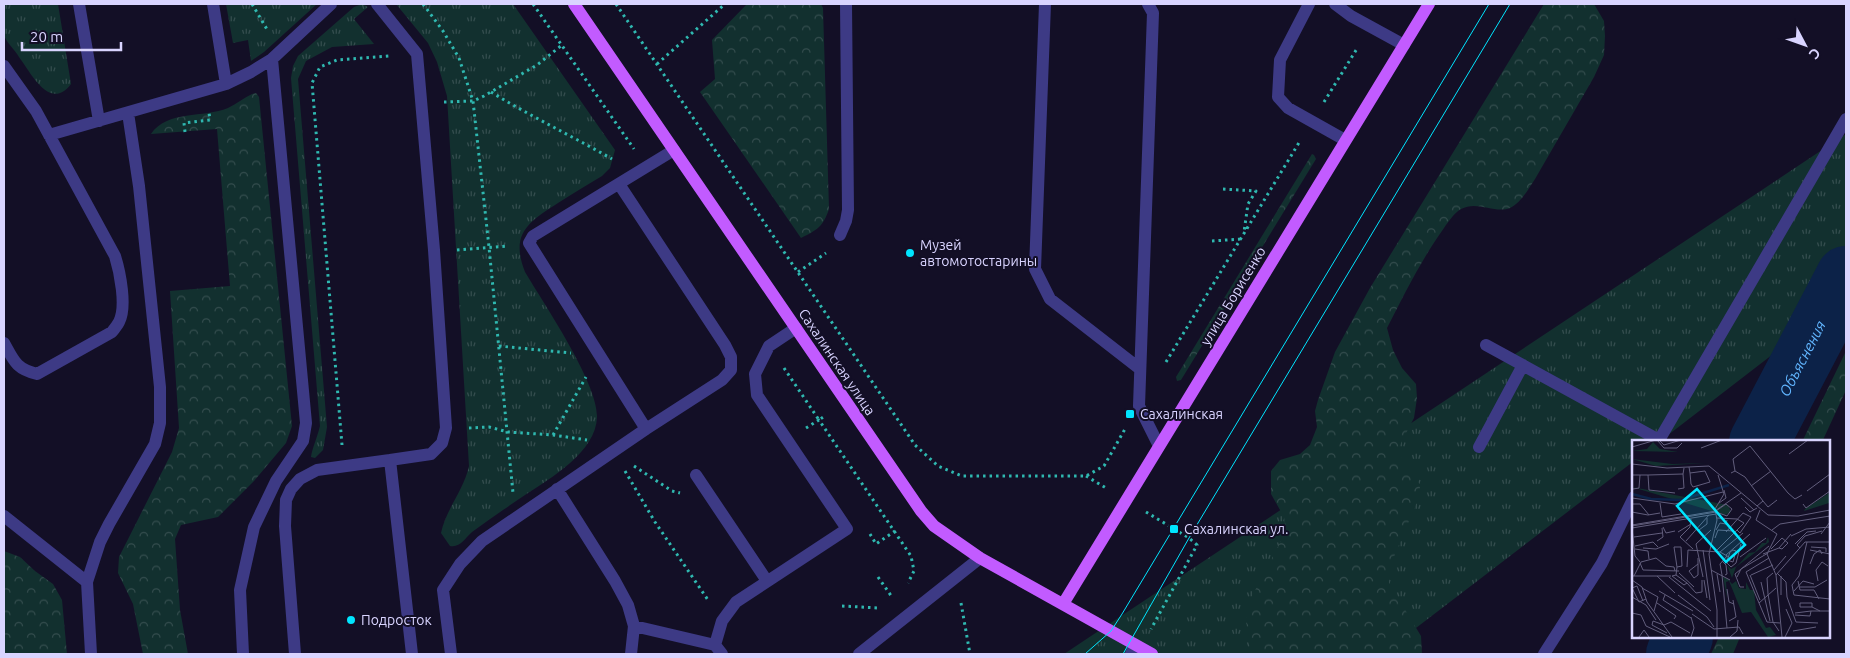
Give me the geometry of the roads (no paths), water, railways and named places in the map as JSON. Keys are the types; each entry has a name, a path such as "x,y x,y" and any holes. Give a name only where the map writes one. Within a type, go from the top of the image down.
{"main road":[{"name":"Сахалинская улица","path":"574,4 921,511 934,526 980,558 1140,650"},
{"name":"улица Борисенко","path":"1063,604 1429,4"}],"lane":[{"path":"79,4 99,121"},
{"path":"213,4 226,84"},
{"path":"49,135 226,84 251,72 276,55 331,4"},
{"path":"295,654 285,526 286,500 291,489 300,479 317,470 431,454 442,443 446,428 434,250 417,54 377,4"},
{"path":"840,235 848,210 846,4"},
{"path":"1044,4 1035,269 1050,299 1140,369"},
{"path":"1148,4 1153,12 1139,406 1159,446"},
{"path":"1310,4 1280,60 1278,97 1288,108 1345,140"},
{"path":"1335,4 1351,16 1404,44"},
{"path":"243,654 240,590 254,527 276,481 304,441 306,423 276,55"},
{"path":"4,66 36,112 115,256 119,270 123,308 120,321 112,332 37,374 23,370 12,358 4,343"},
{"path":"91,654 87,582 100,542 155,444 160,423 160,386 139,186 128,113"},
{"path":"1660,440 1846,119"},
{"path":"646,429 528,244 533,236 674,150"},
{"path":"451,654 443,590 460,564 482,541 613,451 722,380 731,370 731,357 619,184"},
{"path":"634,626 719,650 722,621 736,602 846,528 757,395 755,374 769,346 796,328"},
{"path":"1486,345 1657,440"},
{"path":"1479,447 1523,365"},
{"path":"390,460 412,654"},
{"path":"696,475 767,581"},
{"path":"557,489 615,581 628,606 634,626 631,654"},
{"path":"1544,654 1602,563 1632,501"},
{"path":"4,516 87,582"},
{"path":"859,654 980,558"}],"waterway":[{"name":"Объяснения","path":"1760,440 1846,276"},
{"name":"Объяснения","path":"1676,654 1683,638"}],"tram line":[{"path":"1085,654 1111,631 1122,614 1489,4"},
{"path":"1123,654 1189,538 1510,4"}],"place":[{"name":"Музей автомотостарины","path":"910,253"},
{"name":"Сахалинская","path":"1130,414"},
{"name":"Сахалинская ул.","path":"1174,529"},
{"name":"Подросток","path":"351,620"}]}
